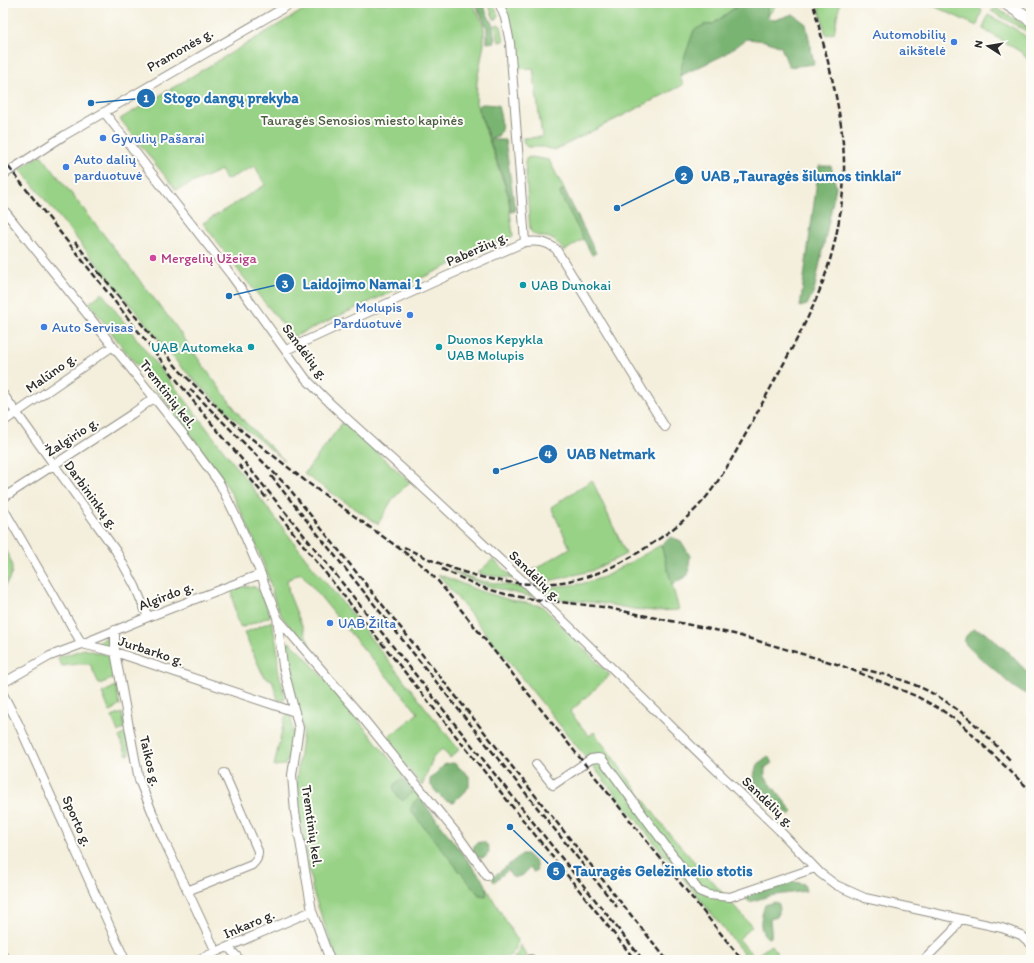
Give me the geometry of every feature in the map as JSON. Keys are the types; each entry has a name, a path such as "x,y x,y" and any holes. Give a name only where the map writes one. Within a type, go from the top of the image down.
{"main road":[{"path":"1006,3 1031,20"}],"street":[{"name":"Pramonės g.","path":"3,175 40,150 292,3"},
{"name":"Paberžių g.","path":"286,350 525,242 510,43 499,3"},
{"name":"Sandėlių g.","path":"104,112 226,269 306,379 332,405 525,583 706,761 779,830 815,868 836,885 865,898 1002,928 1021,935 1031,944"},
{"name":"Tremtinių kel.","path":"3,209 155,397 220,484 236,515 277,617 283,666 299,728 292,775 292,791 295,812 312,911 330,960"},
{"path":"525,242 538,241 549,244 556,249 665,427"},
{"name":"Malūno g.","path":"3,422 113,346"},
{"name":"Darbininkų g.","path":"3,394 116,551 135,586 148,617"},
{"name":"Žalgirio g.","path":"3,500 6,496 132,414 155,397"},
{"path":"3,508 82,644 50,656 3,682"},
{"name":"Algirdo g.","path":"82,644 261,574"},
{"name":"Tremtinių kel.","path":"277,617 457,834 487,876"},
{"name":"Taikos g.","path":"115,630 115,652 139,780 162,836 216,952"},
{"path":"281,646 282,641 286,638 292,637 295,639"},
{"name":"Jurbarko g.","path":"82,644 115,652 295,712"},
{"name":"Sporto g.","path":"3,694 18,722 125,960"},
{"path":"536,764 553,784 591,759 602,759 699,891 709,895 730,897 815,868"},
{"path":"187,891 246,868 256,861 258,856 258,851 224,773"},
{"name":"Inkaro g.","path":"197,960 312,911"},
{"path":"924,960 952,932 960,919"},
{"path":"228,947 240,960"},
{"path":"3,955 5,960"}],"green space":[{"name":"Tauragės Senosios miesto kapinės","path":"315,3 472,3 483,23 484,29 484,44 477,81 476,103 508,195 513,236 293,337 241,274 203,223 265,185 255,166 226,180 221,170 176,190 120,119"},
{"path":"475,3 482,3 493,26 495,42 487,43 487,28"},
{"path":"488,3 493,3 498,15 497,19 494,19"},
{"path":"503,3 741,3 713,24 704,25 680,76 683,85 555,150 543,147 527,147 524,144 523,138 542,137 533,68 517,69 513,40"},
{"path":"741,3 768,3 767,18 775,20 793,14 806,24 814,64 789,67 781,47 766,41 747,39 722,56 680,76 682,64 694,30 704,25 713,24"},
{"path":"768,3 777,3 767,18"},
{"path":"818,3 840,3 834,33 826,35"},
{"path":"927,3 968,3 982,10 977,26"},
{"path":"996,8 1031,29 1031,34 991,11"},
{"path":"988,15 1012,27 1031,40 1031,63 1021,52 983,29"},
{"path":"495,25 501,26 504,41 499,42"},
{"path":"479,105 498,105 501,129 498,136 491,138 492,140 505,140 515,211 511,212 509,195 478,107"},
{"path":"41,155 174,324 244,421 284,460 244,428 181,367 20,169"},
{"path":"531,157 549,160 565,191 561,190 560,194 584,239 564,251 552,239 537,236 530,230 525,161 527,158"},
{"path":"819,166 831,166 836,187 814,291 807,305 800,307"},
{"path":"561,190 565,191 596,253 592,255 560,194"},
{"path":"102,293 312,566 459,750 450,758 442,749 433,758 422,786 385,740 418,713 301,573 287,580 289,594 311,648 285,621 277,607 267,573 254,540 227,486 166,401 146,378 89,303"},
{"path":"343,422 410,482 392,500 378,524 304,474"},
{"path":"592,480 626,554 591,571 549,581 536,582 527,574 570,548 551,507"},
{"path":"671,537 681,541 690,556 688,575 672,585 661,545"},
{"path":"661,545 679,610 655,611 549,598 538,588 581,584 604,577"},
{"path":"3,547 7,552 11,563 12,572 3,588"},
{"path":"493,559 514,579 478,573"},
{"path":"449,570 481,581 522,587 533,597 490,586"},
{"path":"438,574 477,590 510,600 542,606 610,675 570,712 589,736 594,732 666,830 752,926 739,939 754,957 771,945 782,960 749,960"},
{"path":"245,586 255,587 261,592 271,616 243,627 240,626 236,618 232,590"},
{"path":"272,621 277,647 278,669 285,696 284,700 282,701 278,700 272,680 264,677 244,633"},
{"path":"973,629 986,633 1008,652 1031,676 1031,695 1021,692 1012,686 964,642 966,636"},
{"path":"112,635 112,647 95,643"},
{"path":"289,642 301,652 321,675 404,776 396,783 412,793 414,788 420,798 414,802 486,896 487,889 517,940 514,952 511,955 502,958 485,960 337,960 313,892 299,812 296,783 303,730 288,673 285,647"},
{"path":"84,649 111,656 115,678 99,684 90,664 62,666 57,658"},
{"path":"116,686 120,705 110,712 102,693"},
{"path":"122,713 125,728 118,732 112,717"},
{"path":"287,715 291,716 293,729 292,747 285,765 274,766 285,717"},
{"path":"126,733 130,754 127,755 119,737"},
{"path":"768,756 772,763 765,768 765,777 793,812 789,815 754,782 757,766"},
{"path":"454,763 469,776 469,787 454,802 446,800 440,796 430,784 430,779 445,764"},
{"path":"403,779 414,788 412,793 403,801 397,796 393,787 396,783"},
{"path":"420,798 485,883 487,889 486,896 479,895 410,810 414,802"},
{"path":"481,842 488,847 489,850 484,857 481,858 474,853 473,850 478,843"},
{"path":"522,854 527,854 534,862 537,866 536,871 533,872 530,868 523,875 514,878 508,870 494,882 492,878"},
{"path":"791,881 804,884 806,891 769,896 750,902 746,898 748,895"},
{"path":"775,902 779,904 780,909 777,917 770,919 771,937 768,938 762,931 761,919 765,905"},
{"path":"520,945 527,955 525,959 513,959 518,952"}],"railway":[{"path":"404,547 449,567 472,575 496,580 544,584 568,581 592,575 607,569 643,549 683,521 698,507 711,491 742,441 804,326 825,277 839,220 843,191 843,143 836,96 813,3"},
{"path":"3,160 202,412 324,560 643,960"},
{"path":"75,242 103,278"},
{"path":"100,273 179,370 242,431 308,483 423,566 438,581 742,960"},
{"path":"190,389 288,487 667,960"},
{"path":"239,465 268,500"},
{"path":"271,476 617,907"},
{"path":"280,516 635,960"},
{"path":"442,569 481,587 505,594 525,598 603,607 734,634 840,665 916,696 940,709 960,723 1031,791"},
{"path":"862,669 920,687 942,699 975,725 1010,760"}],"place":[{"name":"Automobilių aikštelė","path":"954,42"},
{"name":"Stogo dangų prekyba","path":"91,103"},
{"name":"Gyvulių Pašarai","path":"103,138"},
{"name":"Auto dalių parduotuvė","path":"66,167"},
{"name":"UAB „Tauragės šilumos tinklai“","path":"617,208"},
{"name":"Mergelių Užeiga","path":"153,258"},
{"name":"UAB Dunokai","path":"523,285"},
{"name":"Laidojimo Namai 1","path":"229,296"},
{"name":"Molupis Parduotuvė","path":"410,315"},
{"name":"Auto Servisas","path":"44,327"},
{"name":"UAB Automeka","path":"251,347"},
{"name":"Duonos Kepykla UAB Molupis","path":"439,347"},
{"name":"UAB Netmark","path":"496,471"},
{"name":"UAB Žilta","path":"330,623"},
{"name":"Tauragės Geležinkelio stotis","path":"510,827"}]}
